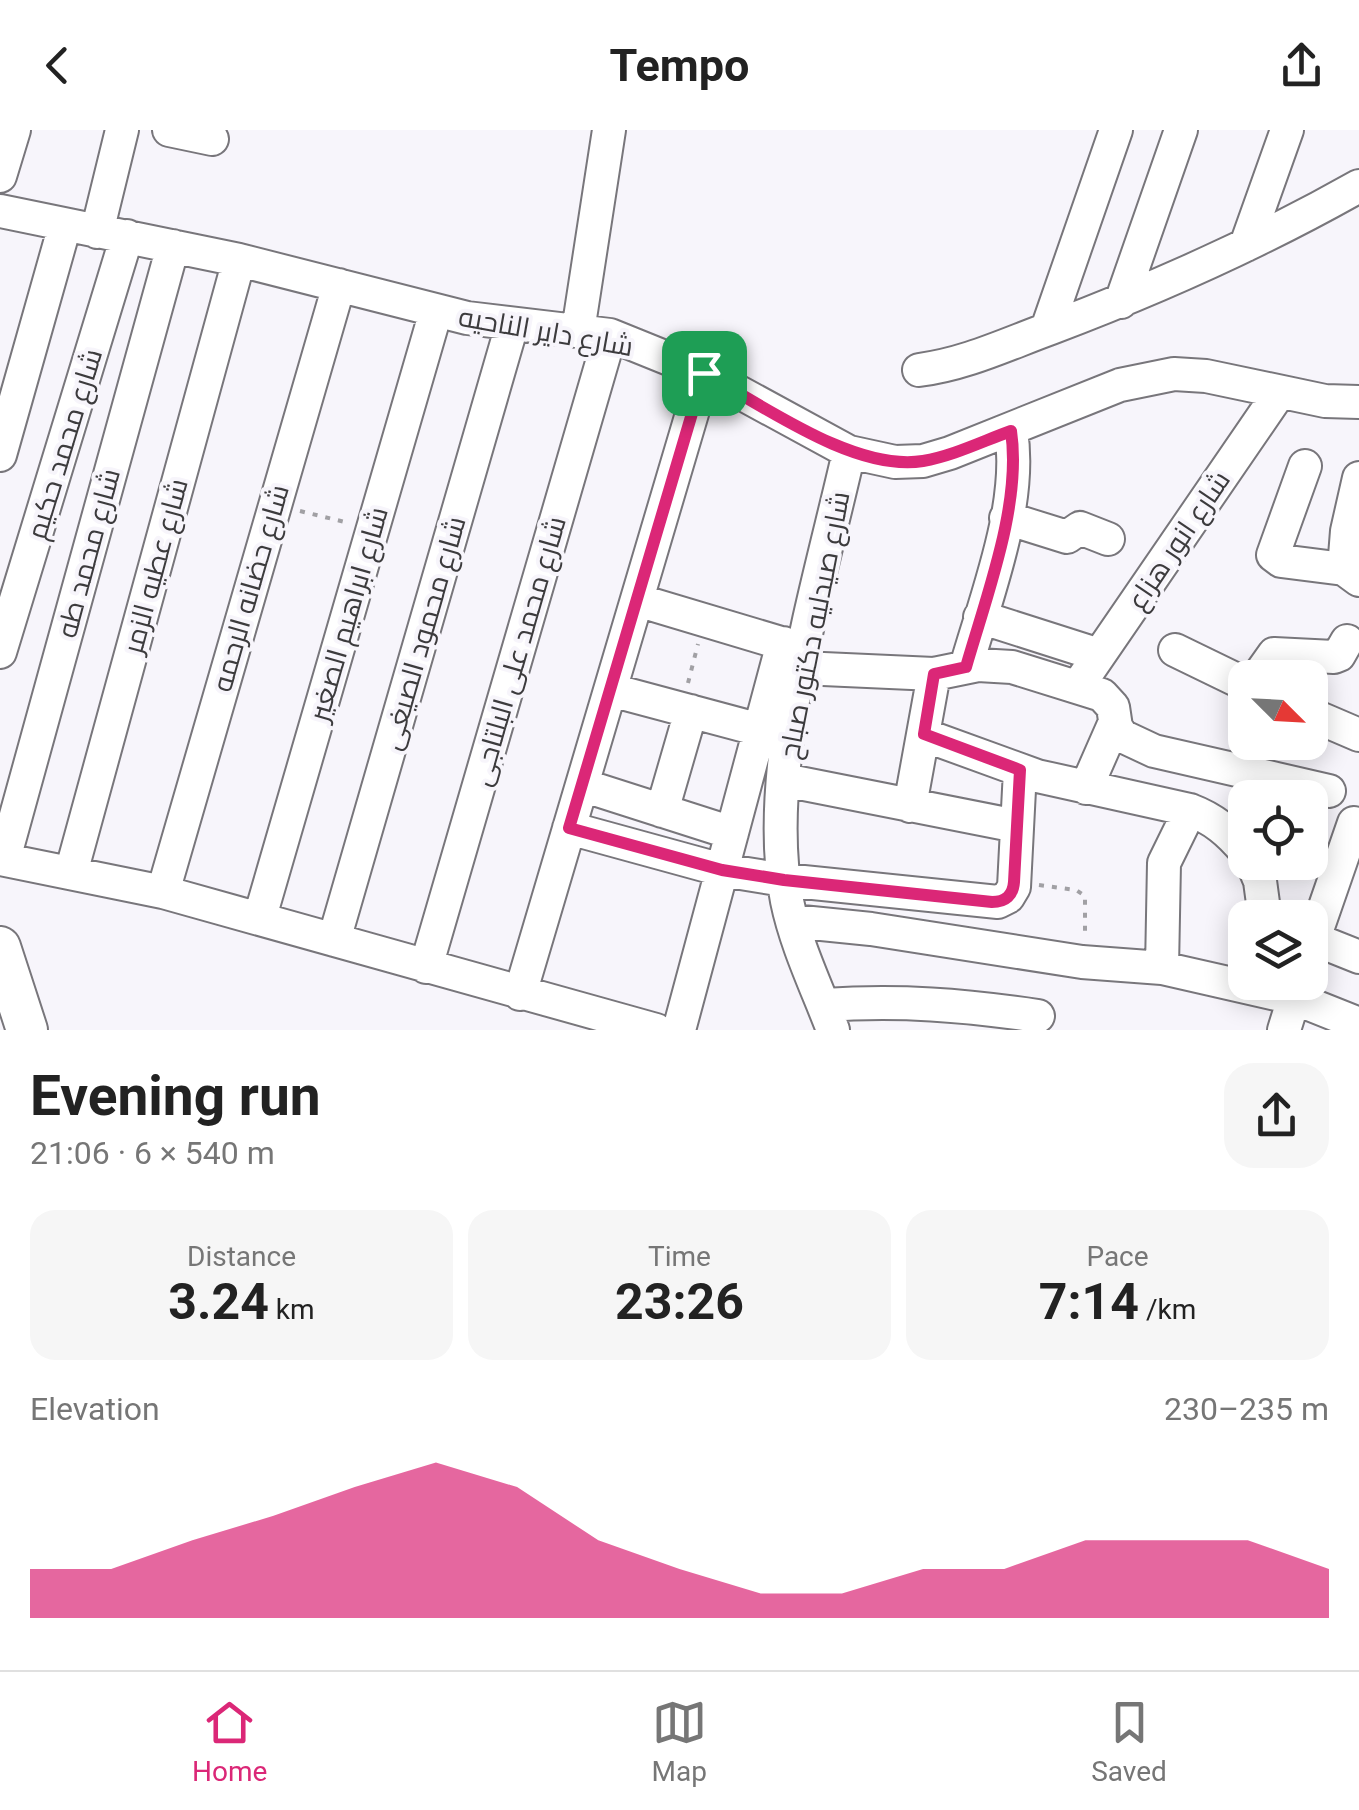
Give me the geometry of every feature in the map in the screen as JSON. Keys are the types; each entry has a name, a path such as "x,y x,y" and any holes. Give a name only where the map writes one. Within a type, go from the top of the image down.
{"main road":[{"path":"0,947 27,1030"}],"street":[{"path":"0,176 14,130"},
{"path":"0,456 96,231 122,130"},
{"path":"170,130 212,139"},
{"name":"شارع محمد على البلتاجى","path":"426,967 594,333 609,130"},
{"path":"1047,330 1116,130"},
{"path":"1120,302 1180,130"},
{"path":"1246,245 1287,130"},
{"path":"919,370 988,354 1120,302 1246,245 1359,186"},
{"name":"شارع داير الناحيه","path":"0,211 239,260 436,312 594,333 704,373 849,452 894,462 923,461 1011,431 1120,386 1174,374 1206,376 1325,401 1359,402"},
{"name":"شارع محمد حكيم","path":"0,652 96,231"},
{"name":"شارع محمد طه","path":"2,859 172,246"},
{"name":"شارع عطيه الزمر","path":"71,873 239,260"},
{"name":"شارع حضانه الرحمه","path":"164,892 339,285"},
{"name":"شارع ابراهيم الصغير","path":"260,917 436,312"},
{"name":"شارع محمود الصيغى","path":"334,940 512,325"},
{"path":"520,994 704,373"},
{"name":"شارع انور هزاع","path":"1078,686 1278,392"},
{"path":"966,667 1006,518 1013,461 1011,431"},
{"name":"شارع صيدليه دكتور صباح","path":"828,1018 792,921 784,880 784,780 774,733 849,452"},
{"path":"1305,466 1273,555 1281,561 1351,575 1347,531 1359,478"},
{"path":"1006,518 1068,537 1080,528 1108,539"},
{"path":"638,600 796,654 934,674 966,667 1012,667 1078,686 1109,700 1115,722 1126,738 1163,754 1329,791"},
{"path":"980,617 1099,655"},
{"path":"1270,660 1274,654 1334,657 1347,641"},
{"path":"1176,650 1228,676"},
{"path":"910,806 934,674"},
{"path":"610,690 774,733 732,834 679,1030"},
{"path":"662,811 686,710"},
{"path":"1086,788 1115,722"},
{"path":"1328,722 1359,735"},
{"path":"924,734 1020,770 1190,810 1228,831"},
{"path":"569,828 722,870 998,902 1008,897 1014,882 1020,770"},
{"path":"784,780 1017,826"},
{"path":"582,785 732,834"},
{"path":"1162,968 1164,863 1190,810"},
{"path":"1328,914 1349,874 1354,823"},
{"path":"2,859 164,892 260,917 656,1030"},
{"path":"792,921 1228,980"},
{"path":"1328,949 1359,957"},
{"path":"1283,1000 1284,1030"},
{"path":"1306,1000 1359,1024"},
{"path":"828,1018 912,1001 1038,1016"}],"path":[{"path":"274,504 373,529"},
{"path":"686,710 704,620"},
{"path":"1014,882 1076,890 1084,896 1087,901 1082,962"}],"route":[{"path":"704,373 849,452 870,458 923,461 1011,431 1013,461 1006,518 966,667 934,674 924,734 1020,770 1014,882 1012,892 1004,900 992,902 784,880 722,870 569,828 704,373"}]}
